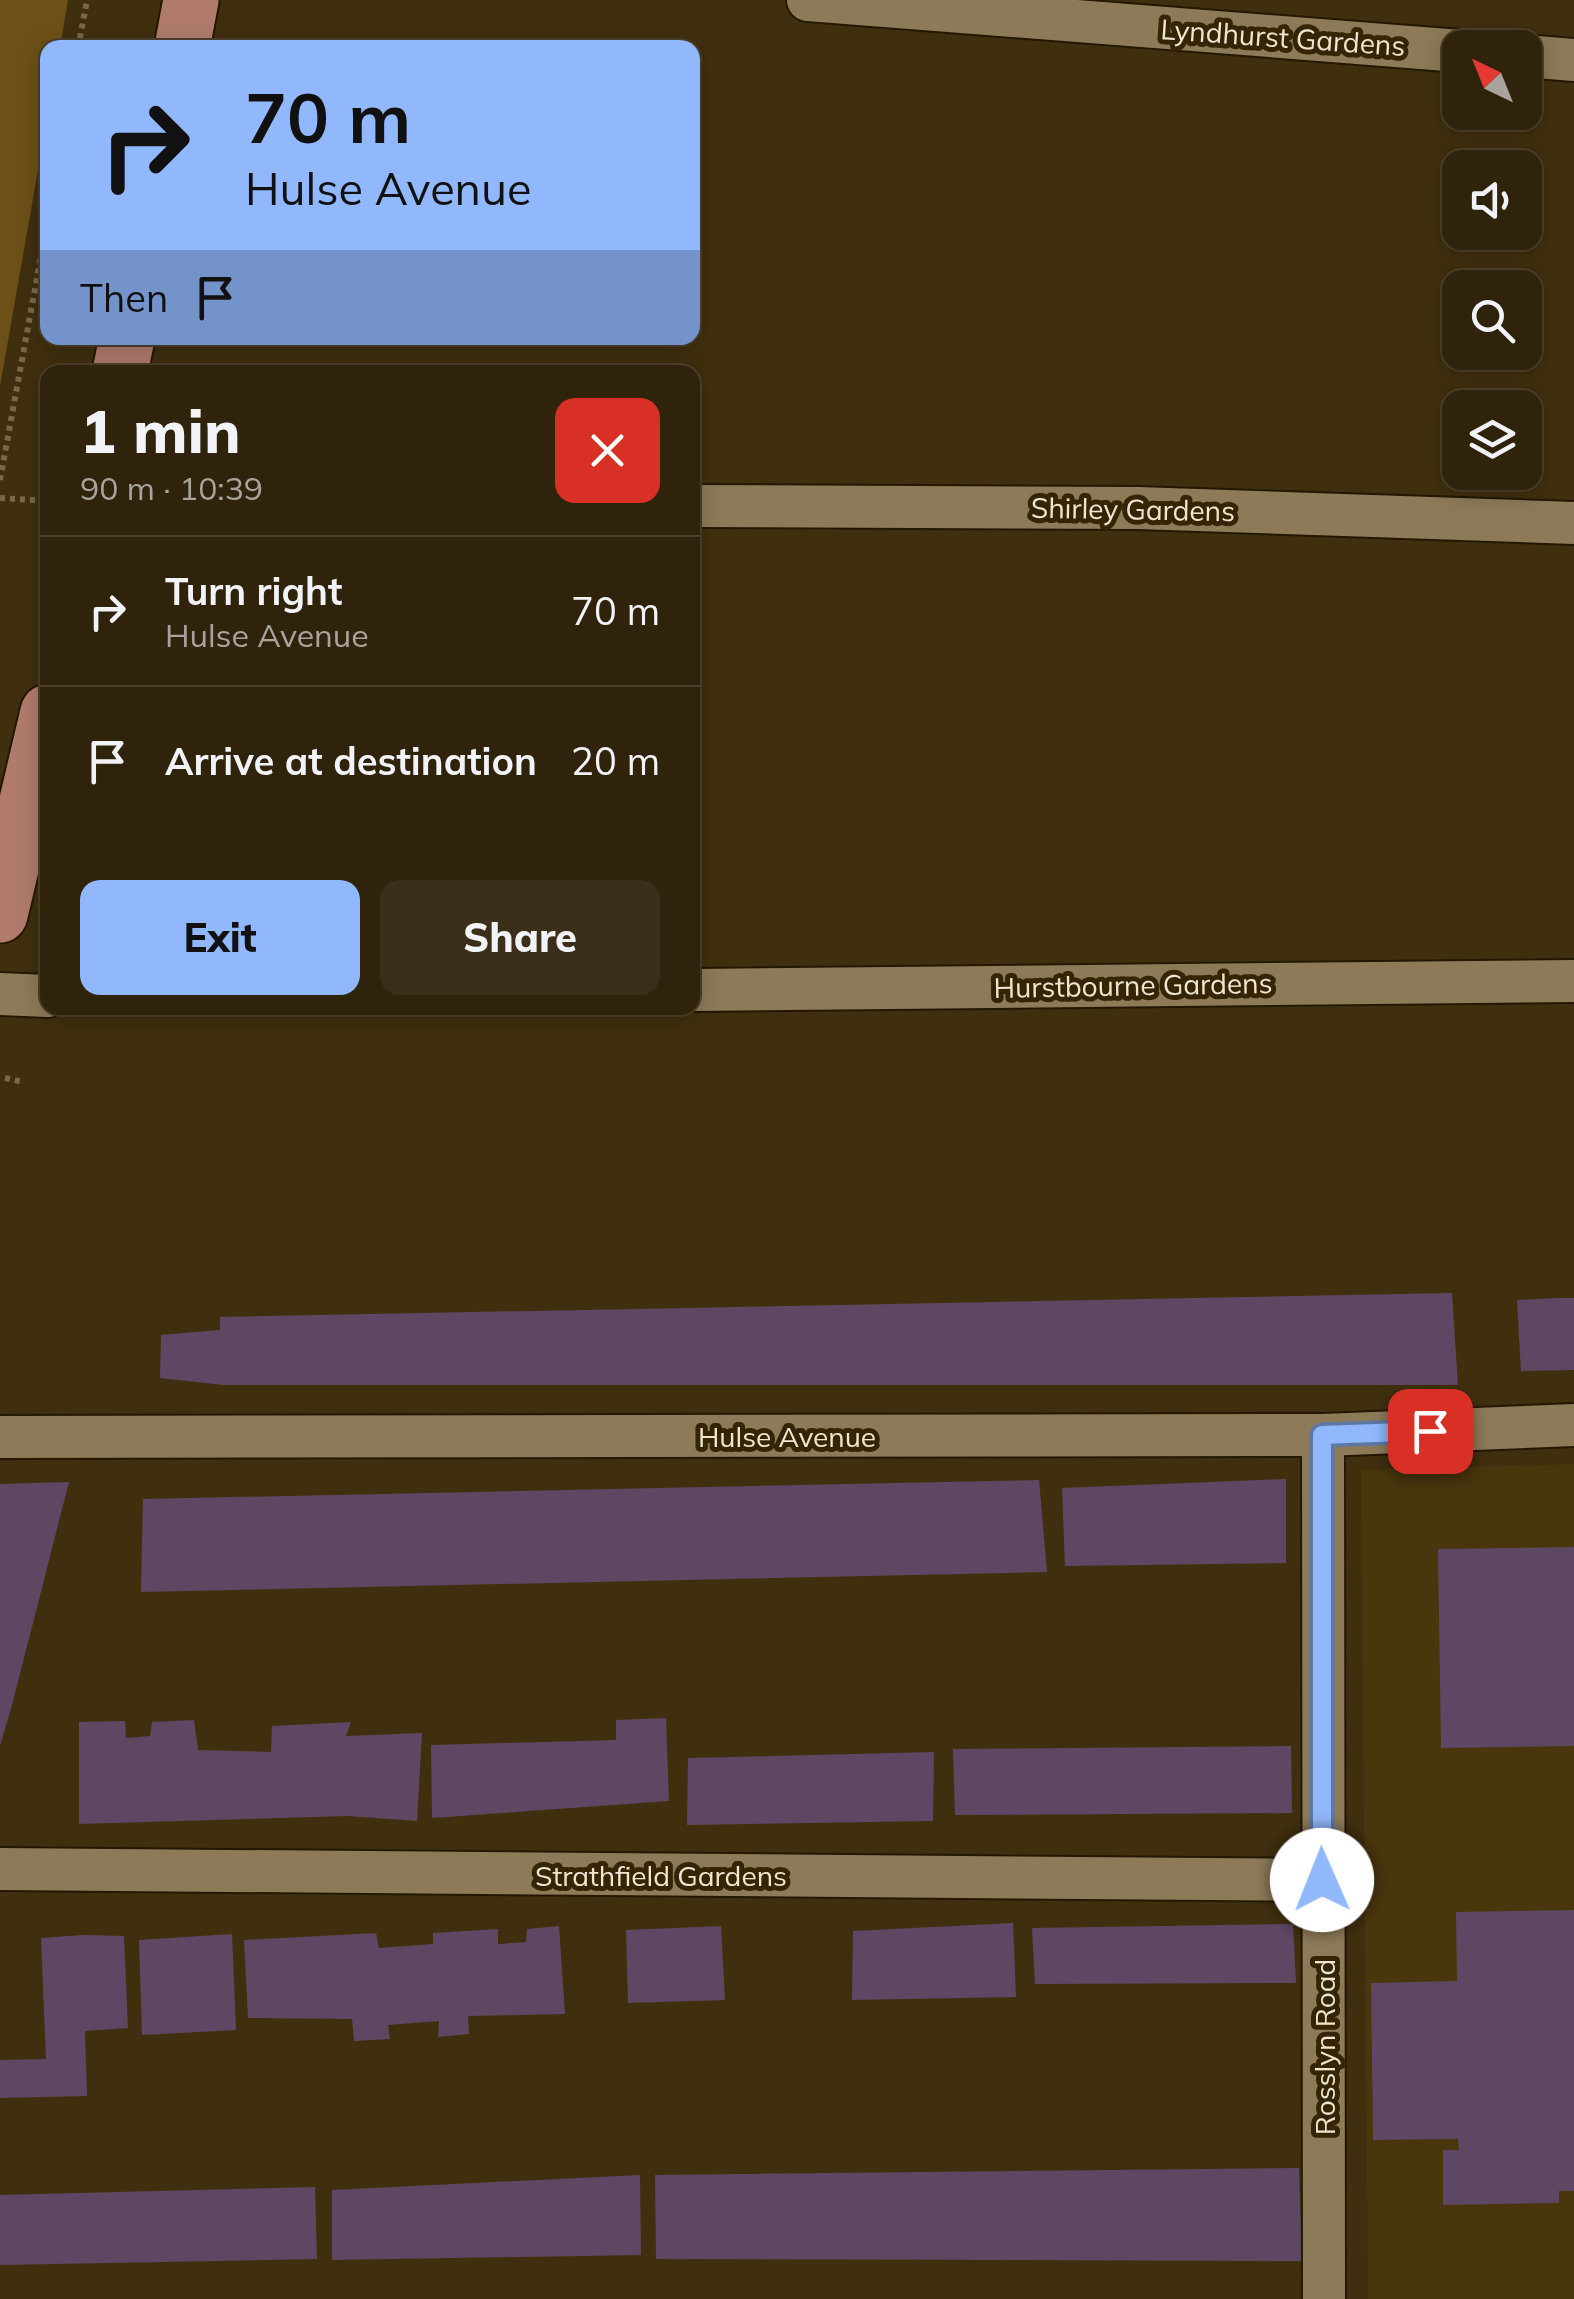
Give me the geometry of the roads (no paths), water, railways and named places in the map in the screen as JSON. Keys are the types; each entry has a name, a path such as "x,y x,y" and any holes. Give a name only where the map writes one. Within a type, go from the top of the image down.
{"main road":[{"path":"184,40 191,0"},
{"path":"0,915 40,746"}],"street":[{"name":"Lyndhurst Gardens","path":"808,0 1442,50"},
{"path":"1542,57 1574,60"},
{"name":"Shirley Gardens","path":"700,506 1138,508 1574,523"},
{"name":"Hurstbourne Gardens","path":"700,990 1574,981"},
{"path":"0,994 40,996"},
{"name":"Hulse Avenue","path":"0,1437 1322,1435 1574,1425"},
{"name":"Rosslyn Road","path":"1322,1435 1324,2299"},
{"name":"Strathfield Gardens","path":"0,1869 1322,1880"}]}
